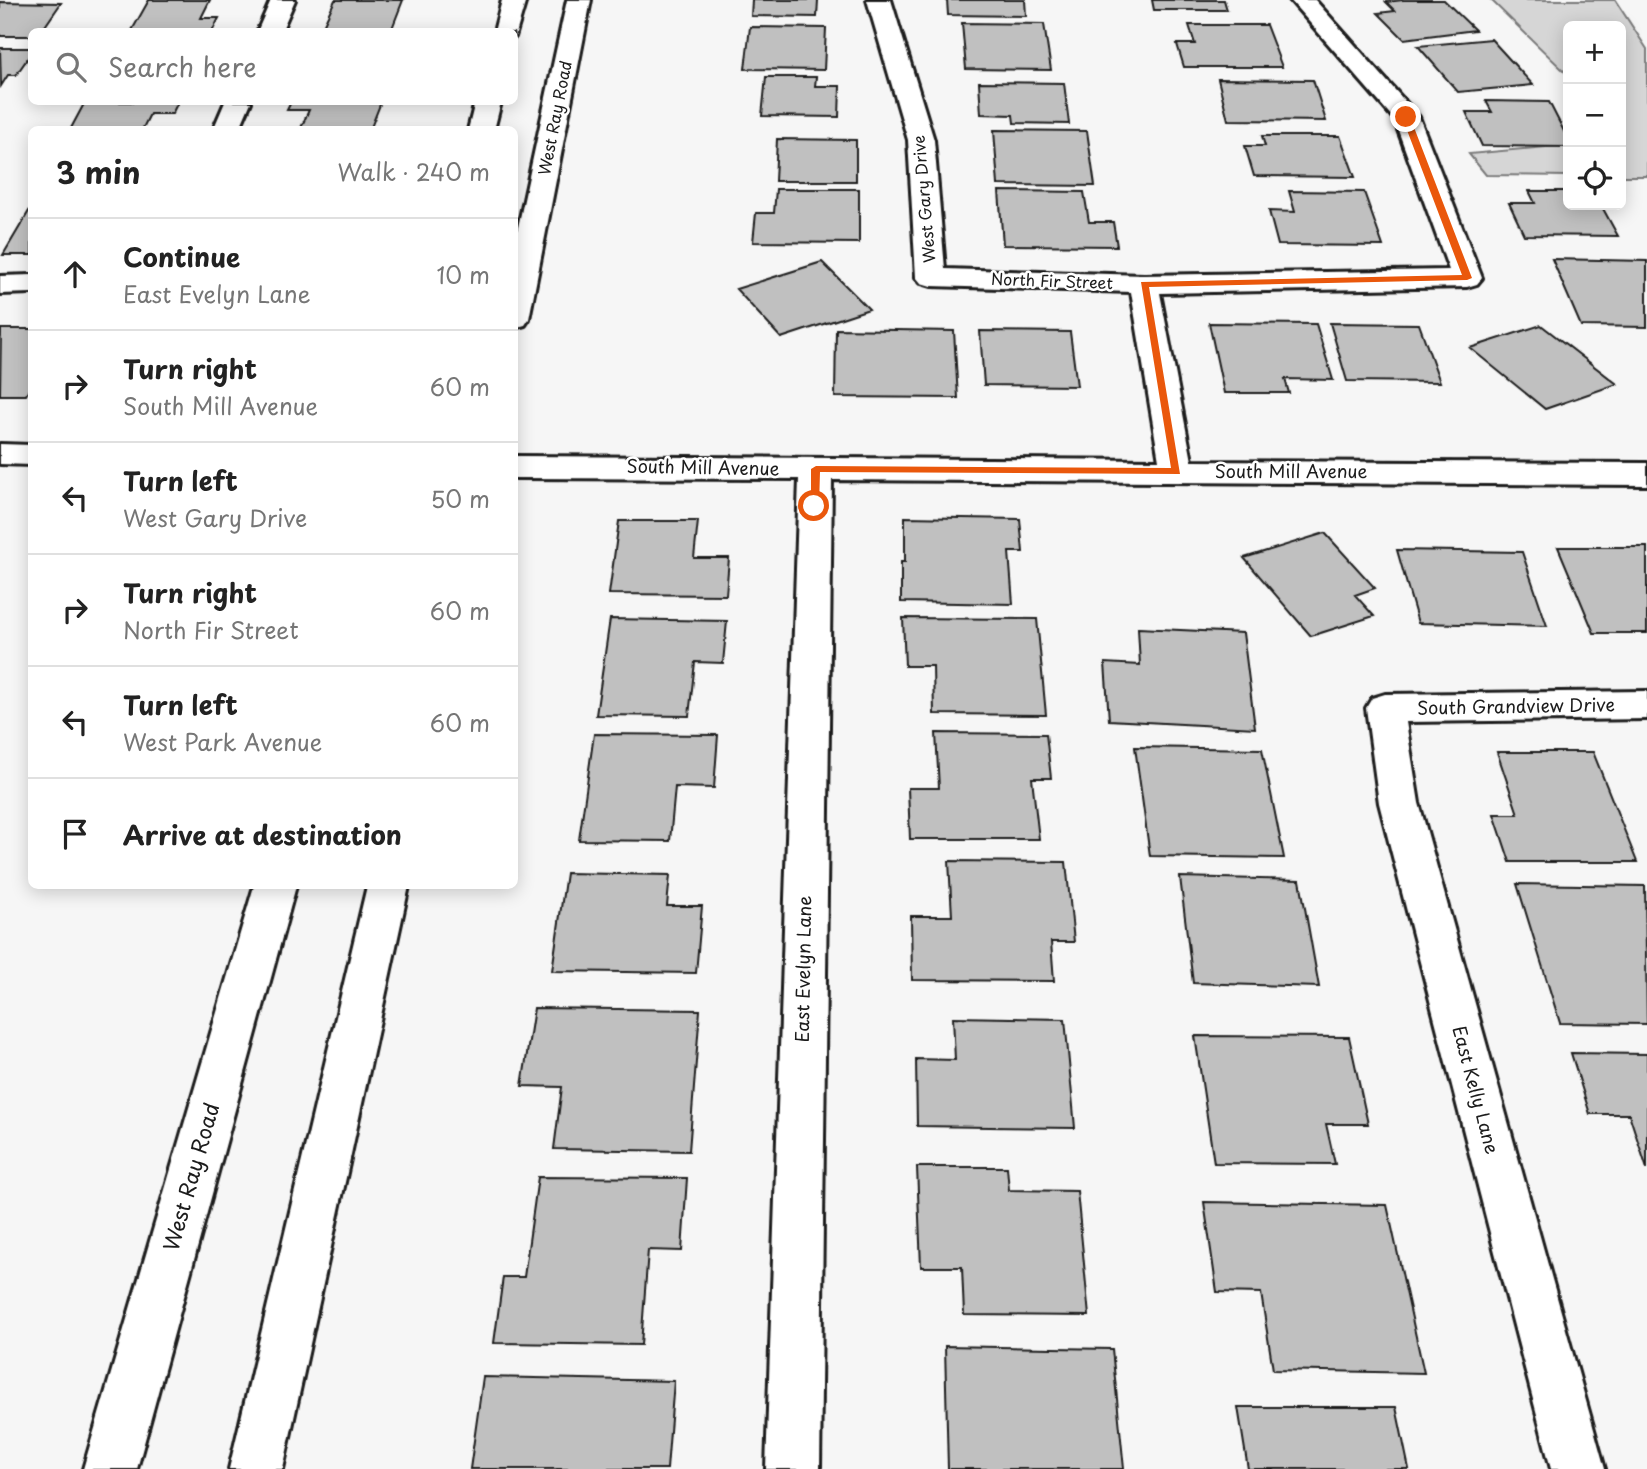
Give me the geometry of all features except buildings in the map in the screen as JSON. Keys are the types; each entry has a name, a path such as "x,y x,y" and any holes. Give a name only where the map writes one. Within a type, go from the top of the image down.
{"street":[{"path":"271,28 283,0"},
{"path":"507,28 514,0"},
{"name":"West Ray Road","path":"518,299 579,0"},
{"name":"West Gary Drive","path":"879,0 921,141 931,277"},
{"name":"North Fir Street","path":"931,277 1144,284 1467,278 1406,117 1301,0"},
{"path":"228,126 237,105"},
{"path":"482,126 487,105"},
{"path":"0,285 28,284"},
{"path":"1144,284 1177,471"},
{"path":"0,454 28,455"},
{"name":"South Mill Avenue","path":"518,467 1647,474"},
{"name":"East Evelyn Lane","path":"793,1469 816,469"},
{"name":"South Grandview Drive","path":"1385,708 1647,705"},
{"name":"East Kelly Lane","path":"1385,708 1399,803 1578,1469"},
{"name":"West Ray Road","path":"110,1469 274,889"},
{"path":"256,1469 387,889"}],"shaded area":[{"path":"1491,0 1615,0 1647,49 1647,176 1626,176 1626,21 1563,21 1563,70"},
{"path":"1563,145 1563,176 1486,175 1469,154"}],"route":[{"path":"814,506 816,469 1177,471 1144,284 1467,278 1406,117"}]}
